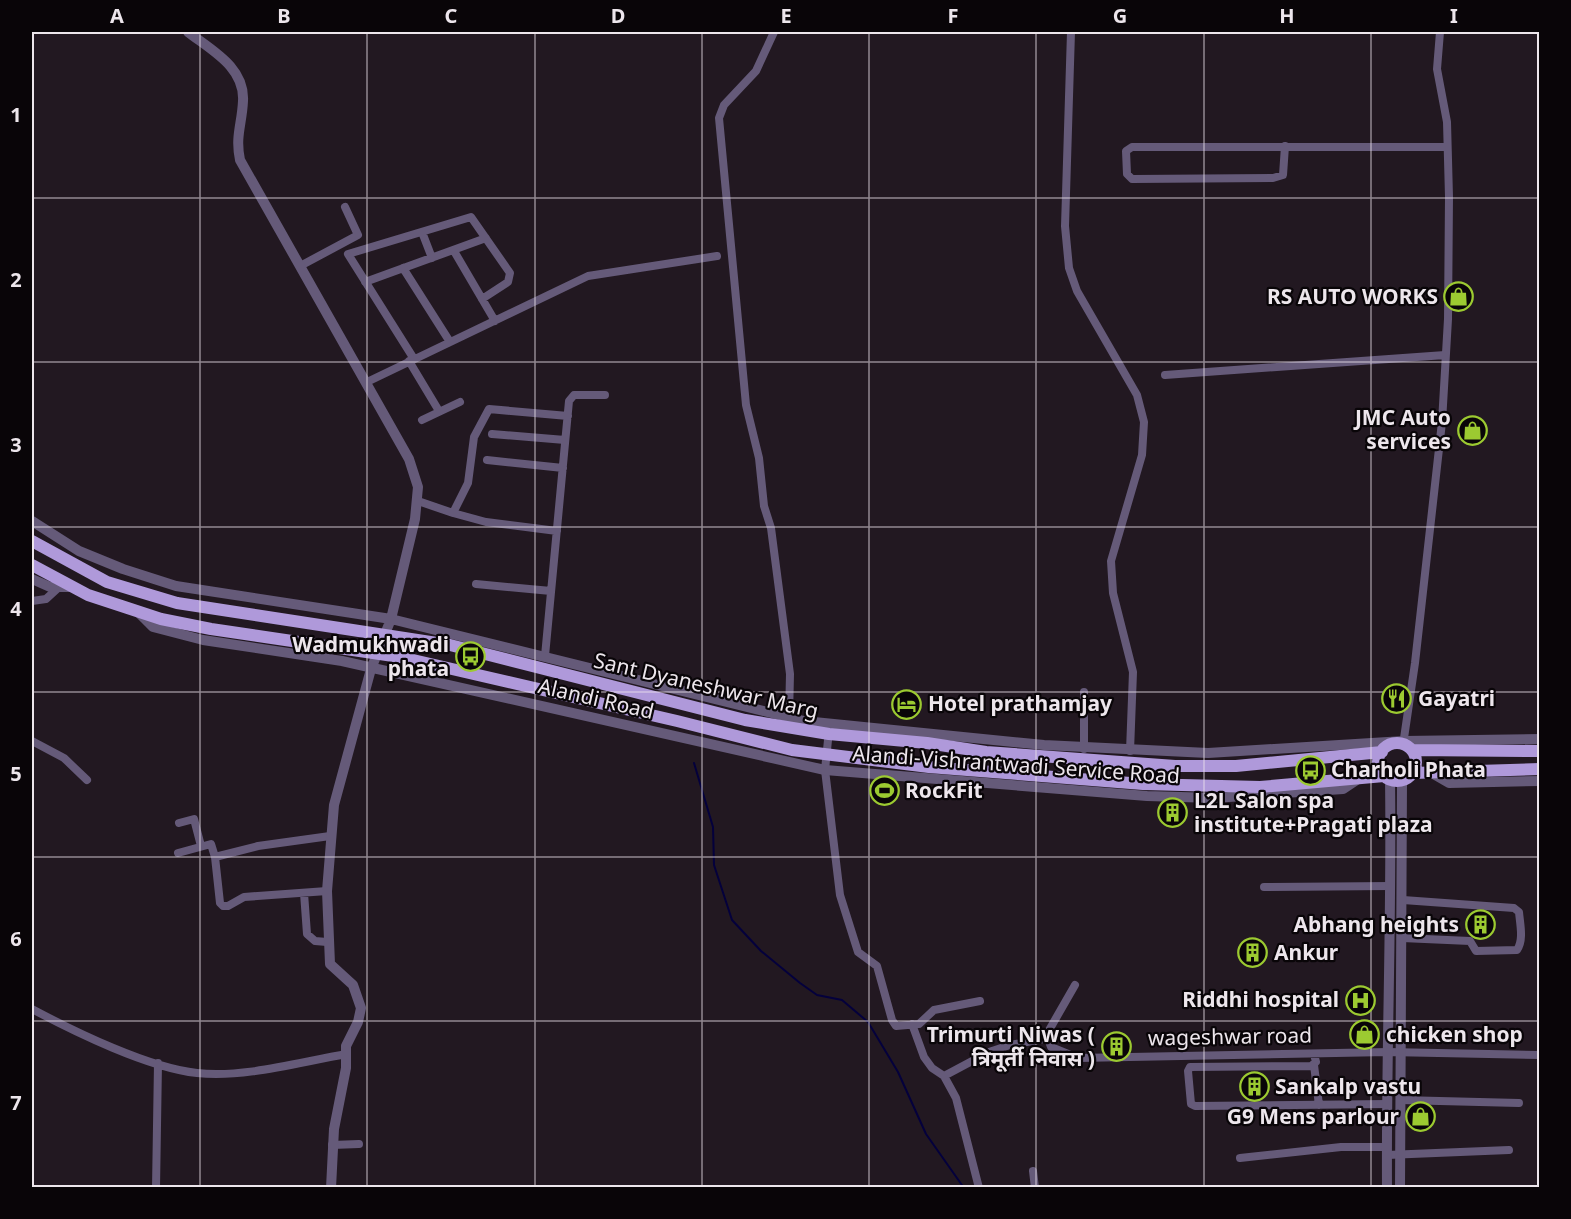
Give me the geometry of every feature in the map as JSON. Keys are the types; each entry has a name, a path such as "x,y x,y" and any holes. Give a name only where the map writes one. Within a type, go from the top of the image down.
{"main road":[{"name":"Sant Dyaneshwar Marg","path":"32,541 93,576 145,595 201,608 385,633 500,657 746,720 829,729 997,753 1175,766 1236,766 1382,752 1390,745 1406,745"},
{"name":"Sant Dyaneshwar Marg","path":"32,565 64,587 138,612 211,629 376,654 677,721 792,750 830,756"},
{"path":"1406,745 1539,751"},
{"path":"1397,778 1416,762 1406,745"},
{"path":"1382,752 1379,765 1397,778"},
{"path":"830,756 1143,784 1260,787 1397,778 1430,772 1539,769"}],"street":[{"path":"188,32 236,72 243,99 236,142 240,160 302,265 409,459 418,487 418,501 391,619 371,669 346,757 330,836 327,891 327,942 330,964 353,985 360,1004 358,1022 346,1046 347,1054 332,1145 331,1188"},
{"path":"774,32 756,71 724,105 719,118 744,395 759,458 764,506 771,528 790,674 789,717"},
{"path":"1071,32 1065,226 1069,268 1077,291 1137,395 1144,422 1145,436 1137,476 1111,561 1113,593 1133,672 1130,751"},
{"path":"1406,745 1442,422 1450,260 1447,122 1437,69 1440,32"},
{"path":"1285,146 1283,175 1273,178 1132,179 1127,174 1126,151 1132,147 1285,146 1447,147"},
{"path":"302,265 358,235 345,207"},
{"path":"439,411 412,360 348,254 471,217 507,268 510,278 482,299"},
{"path":"422,232 432,258"},
{"path":"365,282 486,238"},
{"path":"454,251 495,321"},
{"path":"367,382 588,276 717,256"},
{"path":"403,268 450,342"},
{"path":"1165,375 1445,355"},
{"path":"545,656 569,401 574,395 605,395"},
{"path":"422,420 460,402"},
{"path":"453,513 468,483 474,437 489,409 568,416"},
{"path":"492,434 566,440"},
{"path":"487,460 563,468"},
{"path":"418,501 486,522 557,531"},
{"path":"32,521 80,551 123,569 176,586 391,619"},
{"path":"32,579 64,587"},
{"path":"476,584 551,591"},
{"path":"32,601 46,599 64,587"},
{"name":"Alandi Road","path":"138,612 153,627 161,630 254,649 342,662 812,767"},
{"name":"Alandi-Vishrantwadi Service Road","path":"391,619 789,717 829,729 853,727 1130,751 1248,752 1539,739"},
{"path":"1084,692 1084,748"},
{"path":"829,729 830,756 825,770 840,895 850,932 861,956 877,966 895,1024 924,1022 934,1010 980,1001"},
{"path":"32,741 64,758 87,780"},
{"name":"Alandi-Vishrantwadi Service Road","path":"812,767 1095,794 1214,798 1343,789 1358,779"},
{"path":"1430,772 1449,783 1539,781"},
{"path":"1387,1188 1387,1001 1391,842 1397,778"},
{"path":"1397,778 1403,843 1400,1188"},
{"path":"178,823 194,819 201,846"},
{"path":"215,857 258,846 330,836"},
{"path":"1391,842 1403,843"},
{"path":"178,853 211,844 222,906 228,906 244,897 327,891"},
{"path":"1264,887 1391,886"},
{"path":"304,893 307,934 315,941 327,942"},
{"path":"1402,938 1470,940 1476,951 1517,950 1520,945 1521,928 1520,912 1514,908 1403,900"},
{"path":"944,1076 980,1056 1010,1045 1041,1041 1047,1036 1075,985"},
{"path":"32,1009 74,1031 185,1071 210,1074 254,1070 347,1054"},
{"path":"912,1024 924,1057 932,1068 944,1076 962,1112 979,1188"},
{"name":"wageshwar road","path":"1047,1036 1051,1047 1078,1058 1388,1052 1539,1055"},
{"path":"1314,1054 1318,1105"},
{"path":"156,1188 158,1063"},
{"path":"1314,1065 1190,1067 1188,1071 1191,1104 1195,1106 1387,1104"},
{"path":"1400,1100 1520,1103"},
{"path":"332,1145 359,1144"},
{"path":"1240,1158 1341,1147 1400,1154 1509,1150"},
{"path":"1033,1171 1035,1188"}],"shaded area":[{"name":"Riddhi hospital","path":"1356,997 1370,999 1370,1005 1352,1005 1350,999"}],"waterway":[{"path":"694,763 713,827 714,865 732,920 761,951 800,983 817,995 842,1000 868,1022 898,1072 926,1134 964,1188"}],"place":[{"name":"RS AUTO WORKS","path":"1459,297"},
{"name":"JMC Auto services","path":"1472,430"},
{"name":"Wadmukhwadi phata","path":"470,657"},
{"name":"Gayatri","path":"1397,699"},
{"name":"Hotel prathamjay","path":"907,704"},
{"name":"Charholi Phata","path":"1310,770"},
{"name":"RockFit","path":"884,791"},
{"name":"L2L Salon spa institute+Pragati plaza","path":"1173,813"},
{"name":"Abhang heights","path":"1480,925"},
{"name":"Ankur","path":"1253,953"},
{"name":"Riddhi hospital","path":"1360,1000"},
{"name":"chicken shop","path":"1365,1035"},
{"name":"Trimurti Niwas ( त्रिमूर्ती निवास )","path":"1116,1047"},
{"name":"Sankalp vastu","path":"1254,1087"},
{"name":"G9 Mens parlour","path":"1420,1117"}]}
